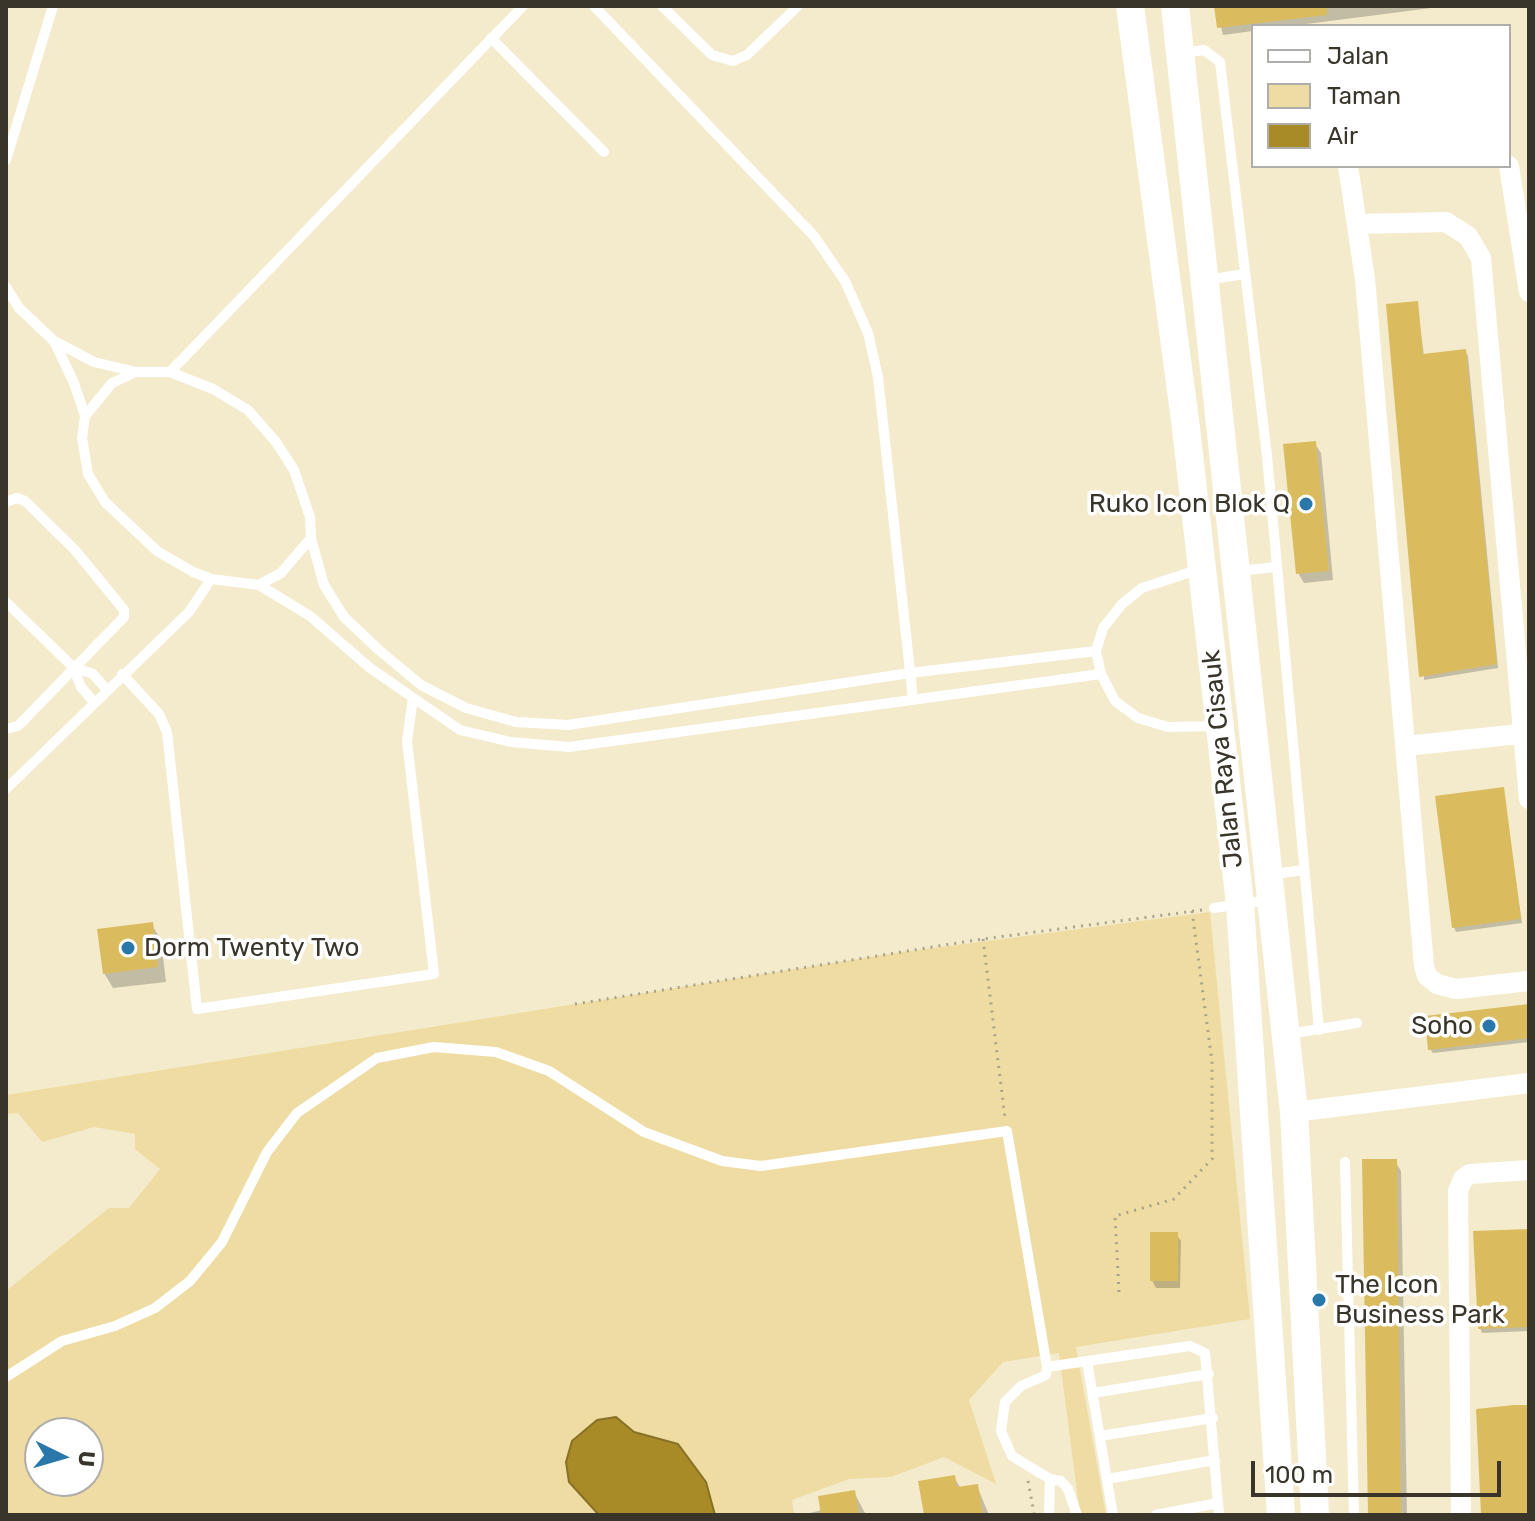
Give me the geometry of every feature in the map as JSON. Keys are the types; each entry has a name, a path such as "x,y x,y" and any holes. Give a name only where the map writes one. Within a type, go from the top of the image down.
{"main road":[{"name":"Jalan Raya Cisauk","path":"1175,6 1294,1112 1315,1515"},
{"name":"Jalan Raya Cisauk","path":"1129,7 1202,568 1219,726 1227,906 1281,1515"}],"street":[{"path":"1348,168 1359,224 1427,976 1437,984 1456,989 1529,981"},
{"path":"1509,168 1529,292"},
{"path":"1359,224 1446,222 1468,236 1481,258 1526,733 1529,799"},
{"path":"1406,746 1526,733"},
{"path":"1294,1112 1529,1083"},
{"path":"1461,1515 1458,1191 1463,1179 1470,1174 1529,1170"}],"lane":[{"path":"6,160 53,6"},
{"path":"170,372 523,6"},
{"path":"594,6 814,236 845,281 868,333 878,377 913,699"},
{"path":"662,6 712,55 733,61 747,55 798,6"},
{"path":"491,38 604,152"},
{"path":"1180,54 1204,50 1220,62 1276,567 1319,1030"},
{"path":"1203,280 1244,274"},
{"path":"6,287 19,308 54,341 94,362 136,372 170,372 213,389 248,410 276,442 294,470 310,517 311,538 324,585 344,617 421,685 454,703 516,722 568,725 910,673 1096,651"},
{"path":"54,341 74,383 85,416 82,438 88,474 105,502 157,551 211,579 259,585 310,616 370,668 460,730 511,742 569,747 1101,674"},
{"path":"85,416 112,383 136,372"},
{"path":"6,502 17,498 25,501 122,604 124,617 18,726 6,729"},
{"path":"259,585 281,573 311,538"},
{"path":"1236,572 1276,567"},
{"path":"1202,568 1142,588 1122,604 1103,628 1096,651 1101,674 1115,701 1138,718 1168,727 1219,726"},
{"path":"6,789 189,612 211,579"},
{"path":"6,602 73,667 81,687 94,702"},
{"path":"73,667 93,674 107,690"},
{"path":"122,674 159,714 167,732 197,1009 434,974 407,741 413,698"},
{"path":"1227,906 1303,870"},
{"path":"1286,1034 1357,1023"},
{"path":"6,1377 62,1341 115,1326 155,1308 190,1281 222,1242 267,1152 297,1113 377,1058 434,1047 496,1052 549,1071 644,1132 722,1161 761,1166 1007,1131 1047,1367 1046,1375 1021,1386 1005,1402 1001,1431 1012,1456 1050,1479 1061,1481 1068,1489 1077,1515"},
{"path":"1345,1162 1354,1515"},
{"path":"1047,1367 1190,1346 1205,1353 1213,1418 1218,1509 1156,1515"},
{"path":"1087,1361 1113,1515"},
{"path":"1093,1393 1209,1374"},
{"path":"1100,1436 1213,1418"},
{"path":"1107,1479 1215,1460"},
{"path":"1049,1515 1050,1479"}],"path":[{"path":"575,1004 983,939 1227,906"},
{"path":"1119,1292 1115,1216 1174,1199 1212,1159 1212,1062 1192,911"},
{"path":"983,939 1007,1131"},
{"path":"1027,1479 1035,1515"}],"green space":[{"path":"1210,912 1250,1319 1076,1347 1106,1515 1080,1515 1059,1353 1003,1362 969,1400 996,1484 944,1457 891,1477 849,1479 792,1500 794,1515 6,1515 6,1291 109,1208 129,1208 160,1169 135,1149 135,1134 94,1127 42,1142 18,1113 6,1114 6,1095 895,953"}],"water":[{"path":"616,1417 634,1432 678,1444 706,1482 715,1515 599,1515 569,1482 566,1462 572,1441 597,1420"}],"building":[{"path":"1214,6 1327,6 1327,15 1217,28"},
{"path":"1418,301 1423,354 1466,349 1497,664 1419,677 1386,304"},
{"name":"Ruko Icon Blok Q","path":"1316,441 1329,571 1296,574 1283,444"},
{"path":"1504,787 1521,919 1452,928 1435,796"},
{"name":"Dorm Twenty Two","path":"153,922 158,967 103,974 97,929"},
{"path":"1529,1004 1529,1038 1428,1050 1425,1016"},
{"path":"1362,1159 1397,1159 1401,1515 1368,1515"},
{"path":"1529,1229 1529,1327 1478,1329 1473,1231"},
{"path":"1150,1232 1178,1232 1178,1281 1150,1281"},
{"path":"1529,1405 1529,1515 1481,1515 1476,1409"},
{"path":"955,1475 957,1487 978,1484 983,1515 924,1515 918,1481"},
{"path":"855,1490 859,1515 821,1515 818,1496"}],"place":[{"name":"Ruko Icon Blok Q","path":"1306,504"},
{"name":"Dorm Twenty Two","path":"128,948"},
{"name":"Soho","path":"1489,1026"},
{"name":"The Icon Business Park","path":"1319,1300"}]}
